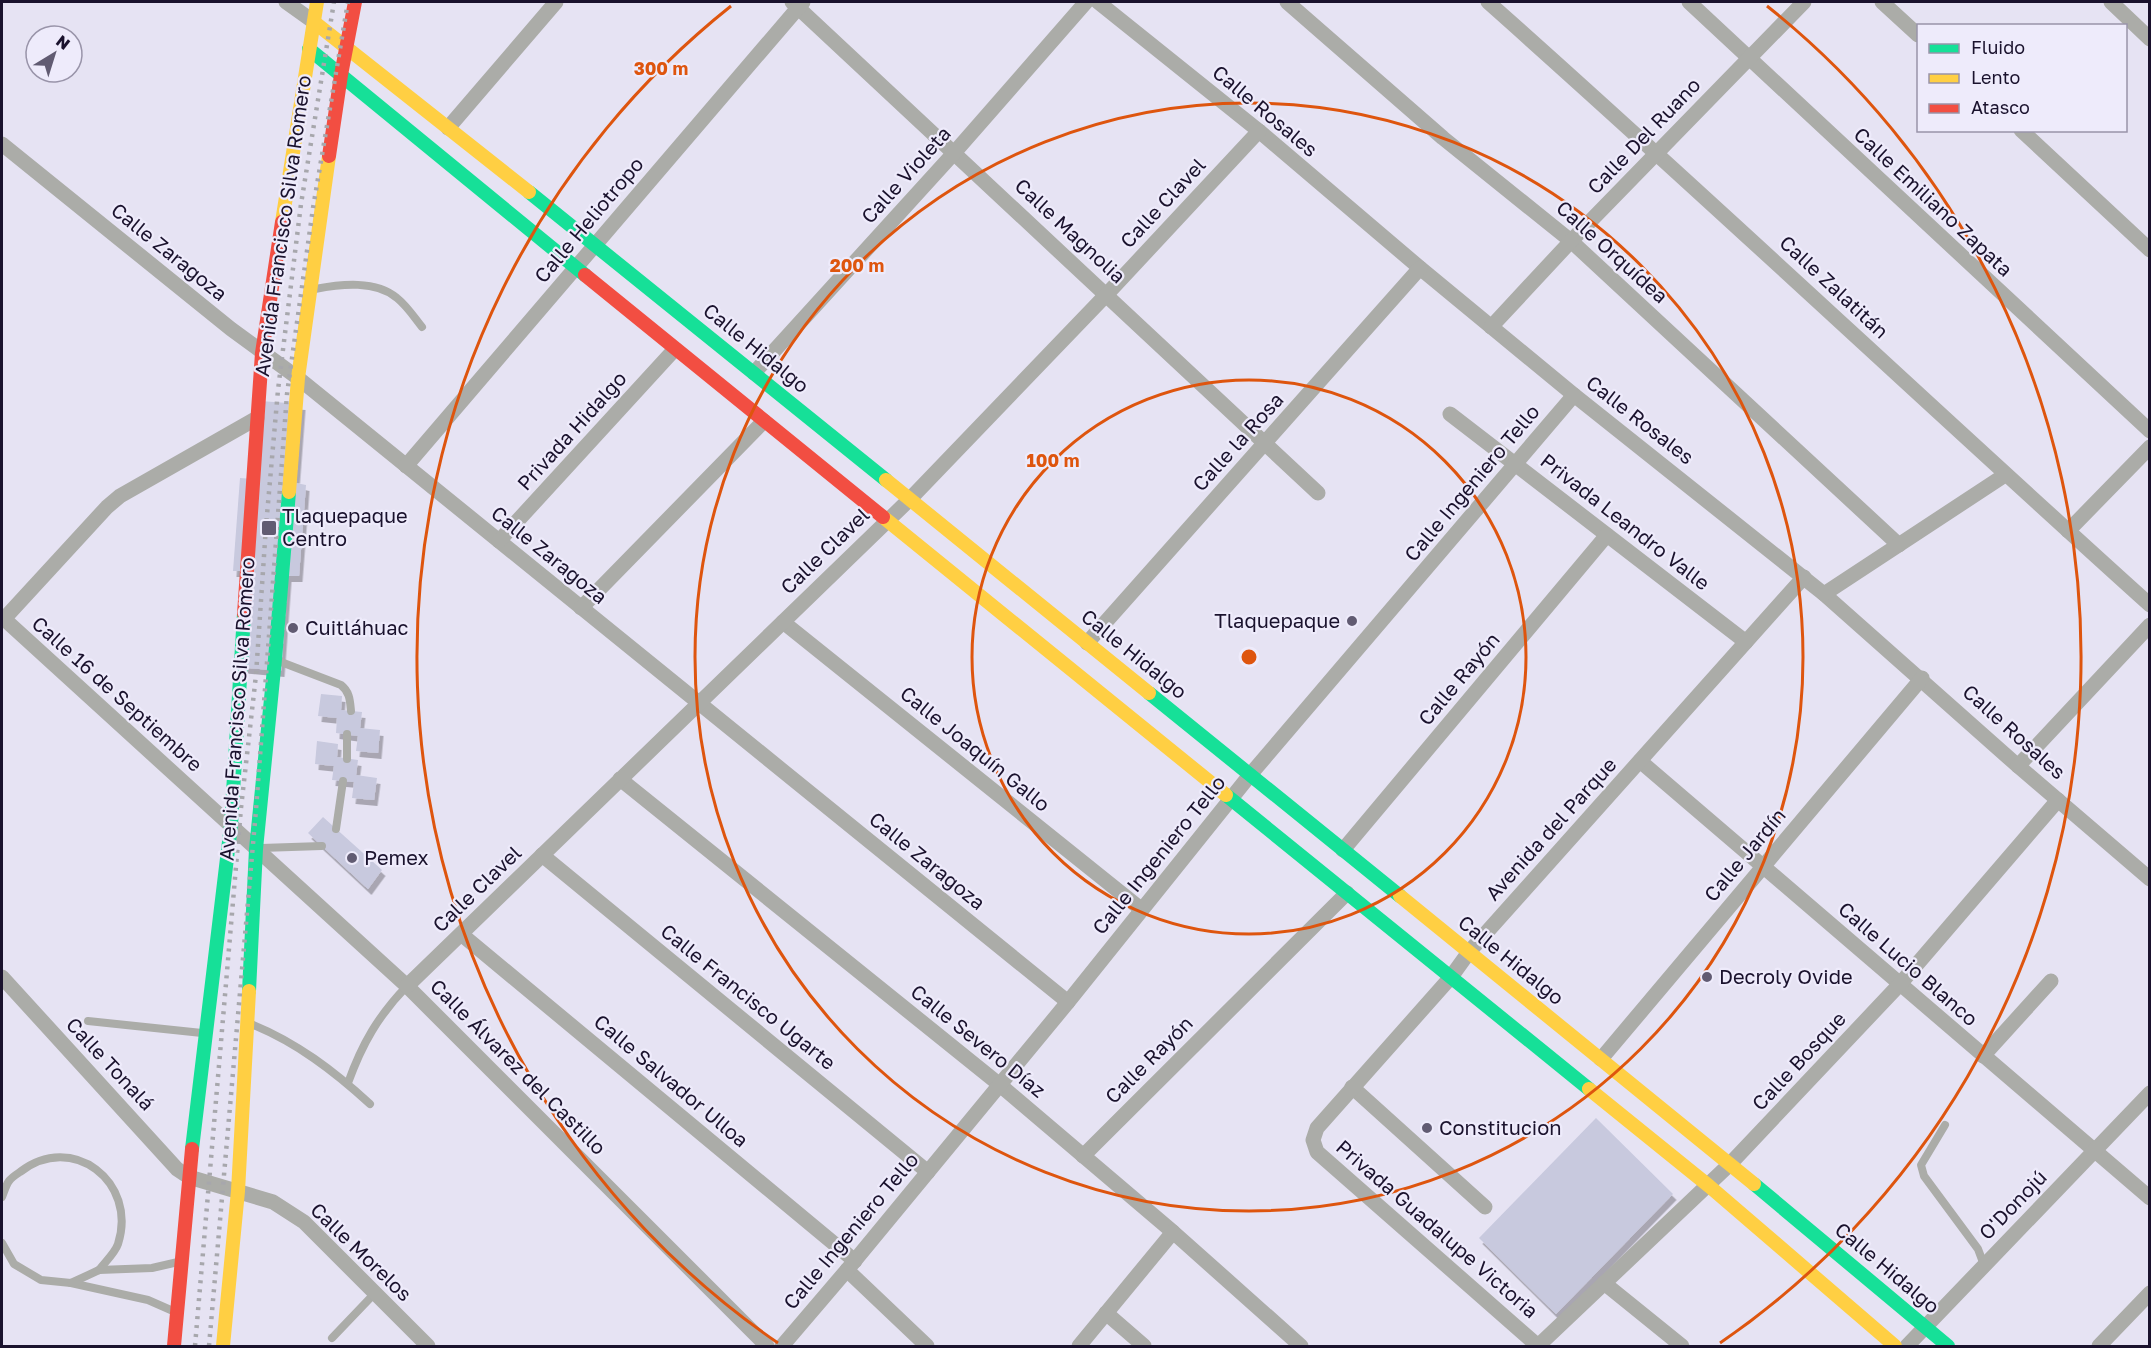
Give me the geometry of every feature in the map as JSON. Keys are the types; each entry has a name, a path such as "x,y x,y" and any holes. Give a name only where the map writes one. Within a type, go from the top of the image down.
{"street":[{"name":"Calle Hidalgo","path":"286,2 346,46 910,499 1730,1164 1948,1347"},
{"name":"Avenida Francisco Silva Romero","path":"174,1347 189,1177 231,825 262,352 317,2"},
{"name":"Avenida Francisco Silva Romero","path":"223,1347 238,1191 256,849 275,659 298,378 341,75 355,2"},
{"path":"448,128 556,2"},
{"name":"Calle Violeta","path":"754,373 954,153 1086,2"},
{"name":"Calle Rosales","path":"1098,2 1258,131 1574,395 1824,594 1922,678 2018,766 2150,879"},
{"name":"Calle Orquídea","path":"1287,2 1443,138 1571,241 1899,545"},
{"name":"Calle Zalatitán","path":"1488,2 1657,152 2150,605"},
{"name":"Calle Emiliano Zapata","path":"1689,2 2150,431"},
{"name":"Calle Del Ruano","path":"1491,327 1571,241 1804,2"},
{"path":"1882,2 1917,34"},
{"path":"2111,2 2150,39"},
{"name":"Calle Magnolia","path":"798,4 1318,493"},
{"name":"Calle Heliotropo","path":"406,466 798,4"},
{"path":"309,50 886,521 1709,1186 1895,1347"},
{"name":"Calle Clavel","path":"407,986 910,499 1107,294 1258,131"},
{"path":"2023,132 2150,250"},
{"name":"Calle Zaragoza","path":"2,144 231,329 298,378 1068,1002"},
{"name":"Calle la Rosa","path":"1087,643 1420,268"},
{"name":"Privada Hidalgo","path":"499,541 675,349"},
{"name":"Calle Ingeniero Tello","path":"782,1347 1068,1002 1250,775 1574,395"},
{"name":"Privada Leandro Valle","path":"1450,414 1746,642"},
{"path":"3,618 120,496 256,418"},
{"path":"581,608 764,421"},
{"path":"2068,531 2150,447"},
{"path":"1824,594 2006,475"},
{"name":"Calle Rayón","path":"1343,850 1607,535"},
{"name":"Avenida del Parque","path":"1313,1140 1317,1128 1451,977 1469,952 1804,578"},
{"name":"Calle 16 de Septiembre","path":"3,618 231,825"},
{"name":"Calle Joaquín Gallo","path":"783,622 1142,909"},
{"path":"2018,766 2150,625"},
{"name":"Calle Jardín","path":"1601,1059 1922,678"},
{"name":"Calle Lucio Blanco","path":"1640,761 2150,1198"},
{"name":"Calle Severo Díaz","path":"620,779 1000,1085 1173,1232 1301,1347"},
{"name":"Calle Bosque","path":"1538,1346 1730,1164 1900,984 2058,800"},
{"name":"Calle Álvarez del Castillo","path":"231,825 407,986 767,1347"},
{"name":"Calle Francisco Ugarte","path":"542,855 928,1172"},
{"name":"Calle Rayón","path":"1083,1156 1347,893"},
{"name":"Calle Salvador Ulloa","path":"461,934 851,1265 927,1347"},
{"name":"Calle Tonalá","path":"2,977 177,1169 189,1177"},
{"path":"1983,1056 2051,981"},
{"path":"1352,1087 1485,1207"},
{"name":"O'Donojú","path":"1907,1347 2150,1093"},
{"name":"Privada Guadalupe Victoria","path":"1313,1140 1317,1152 1538,1346"},
{"name":"Calle Morelos","path":"189,1177 273,1202 304,1222 428,1347"},
{"path":"1079,1347 1173,1232"},
{"path":"1604,1283 1682,1347"},
{"path":"2099,1347 2150,1293"},
{"path":"1106,1313 1144,1347"}],"lane":[{"path":"310,290 343,286 375,286 387,290 399,299 422,327"},
{"path":"275,659 287,666 341,685 349,695 351,711"},
{"path":"347,734 348,759"},
{"path":"336,829 343,782"},
{"path":"256,849 321,846"},
{"path":"348,1083 358,1055 371,1030 407,986"},
{"path":"88,1021 206,1033"},
{"path":"246,1022 288,1042 319,1061 348,1083 370,1104"},
{"path":"1945,1125 1921,1165 1923,1176 1978,1249 1984,1265"},
{"path":"2,1197 9,1180 33,1161 63,1156 92,1165 114,1187 123,1216 118,1246 99,1270"},
{"path":"2,1244 14,1264 41,1280 71,1283 148,1300 177,1312"},
{"path":"71,1283 99,1270 152,1269 182,1261"},
{"path":"332,1338 375,1293"}],"building":[{"name":"Tlaquepaque Centro","path":"260,401 302,404 296,483 306,485 299,576 288,576 281,671 238,667 245,571 233,571 240,478 253,479"},
{"path":"321,694 342,696 341,710 362,712 360,728 380,730 378,753 356,751 358,736 336,733 337,718 318,716"},
{"name":"Pemex","path":"317,741 338,744 337,757 358,760 356,775 377,778 374,800 352,798 354,782 332,780 334,766 315,764"},
{"name":"Pemex","path":"323,817 382,870 368,889 308,833"},
{"path":"1596,1118 1673,1194 1556,1314 1479,1238"}],"railway":[{"path":"195,1346 241,808 256,675 278,390 301,204 334,2"},
{"path":"209,1346 256,810 287,394 313,208 348,2"}],"traffic: fast":[{"path":"309,49 585,275"},
{"path":"529,192 886,480"},
{"path":"249,991 256,849 289,492"},
{"path":"192,1149 231,825 244,614"},
{"path":"1149,693 1400,896"},
{"path":"1226,795 1589,1089"},
{"path":"1754,1184 1948,1346"}],"traffic: slow":[{"path":"282,222 317,2"},
{"path":"314,22 529,192"},
{"path":"289,492 298,378 329,156"},
{"path":"886,480 1149,693"},
{"path":"883,517 1226,795"},
{"path":"1400,896 1754,1184"},
{"path":"223,1346 238,1191 249,991"},
{"path":"1589,1089 1709,1186 1895,1346"}],"traffic: jam":[{"path":"329,156 355,2"},
{"path":"244,614 262,353 282,222"},
{"path":"585,275 883,517"},
{"path":"174,1346 192,1149"}],"place":[{"name":"Tlaquepaque Centro","path":"269,528"},
{"name":"Tlaquepaque","path":"1352,621"},
{"name":"Cuitláhuac","path":"293,628"},
{"name":"Pemex","path":"352,858"},
{"name":"Decroly Ovide","path":"1707,977"},
{"name":"Constitucion","path":"1427,1128"}]}
